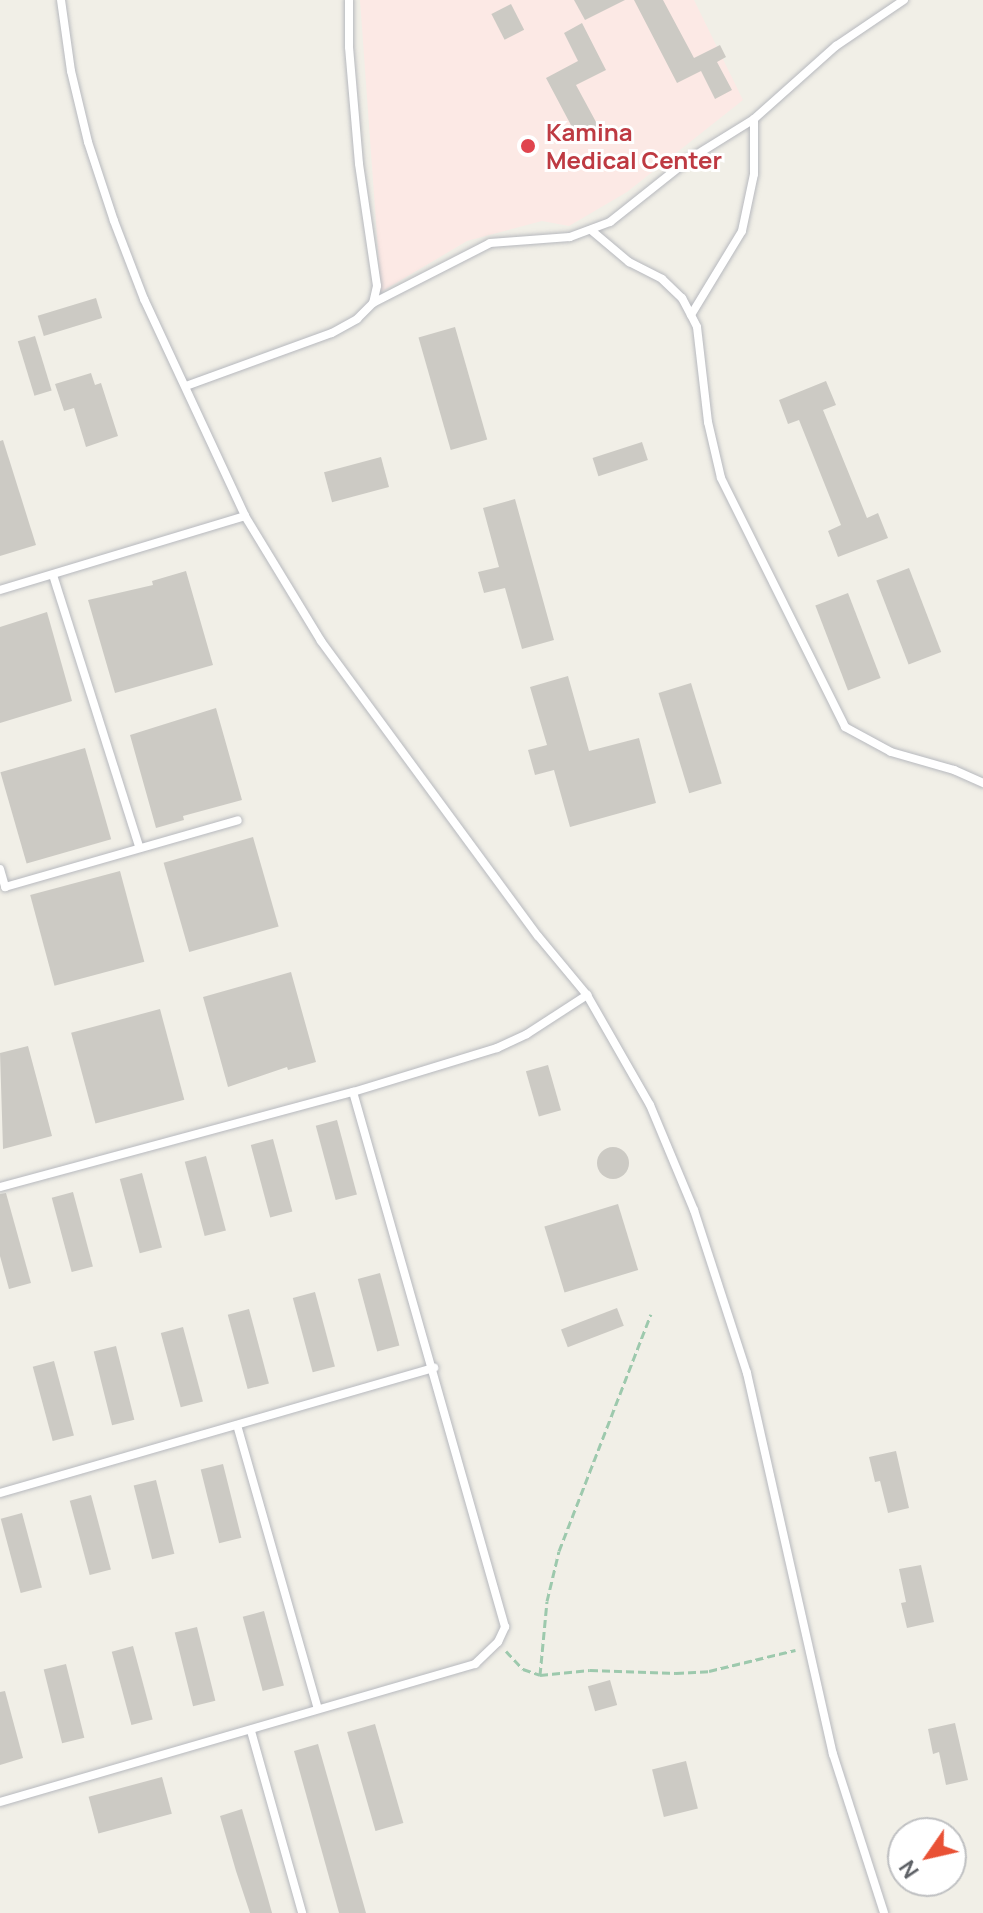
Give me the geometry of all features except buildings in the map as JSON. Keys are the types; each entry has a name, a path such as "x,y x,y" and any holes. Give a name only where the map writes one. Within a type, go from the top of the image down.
{"lane":[{"path":"61,0 71,71 92,155 144,299 245,516 321,641 538,936 587,995 650,1105 694,1210 731,1316 747,1373 806,1647 833,1754 884,1913"},
{"path":"349,0 349,47 359,164 377,286 373,303"},
{"path":"186,386 332,333 357,319 373,303 490,243 570,237 610,222 688,160 754,119 836,46 904,0"},
{"path":"691,315 742,231 754,174 754,119"},
{"path":"591,230 629,262 662,279 682,298 691,315 697,327 708,422 721,478 845,727 891,752 954,770 983,783"},
{"path":"0,590 245,516"},
{"path":"53,575 139,846"},
{"path":"0,869 5,887 238,820"},
{"path":"0,1187 353,1092 497,1048 527,1034 587,995"},
{"path":"0,1802 475,1664 498,1642 505,1627 434,1368 353,1092"},
{"path":"0,1493 434,1368"},
{"path":"237,1425 318,1709"},
{"path":"251,1731 302,1913"}],"path":[{"path":"540,1675 547,1601 559,1551 651,1314"},
{"path":"498,1642 523,1669 540,1675 590,1670 709,1671 806,1647"}],"shaded area":[{"name":"Kamina Medical Center","path":"360,0 694,0 743,100 627,192 569,226 542,221 467,241 381,292"}],"place":[{"name":"Kamina Medical Center","path":"528,146"}]}
